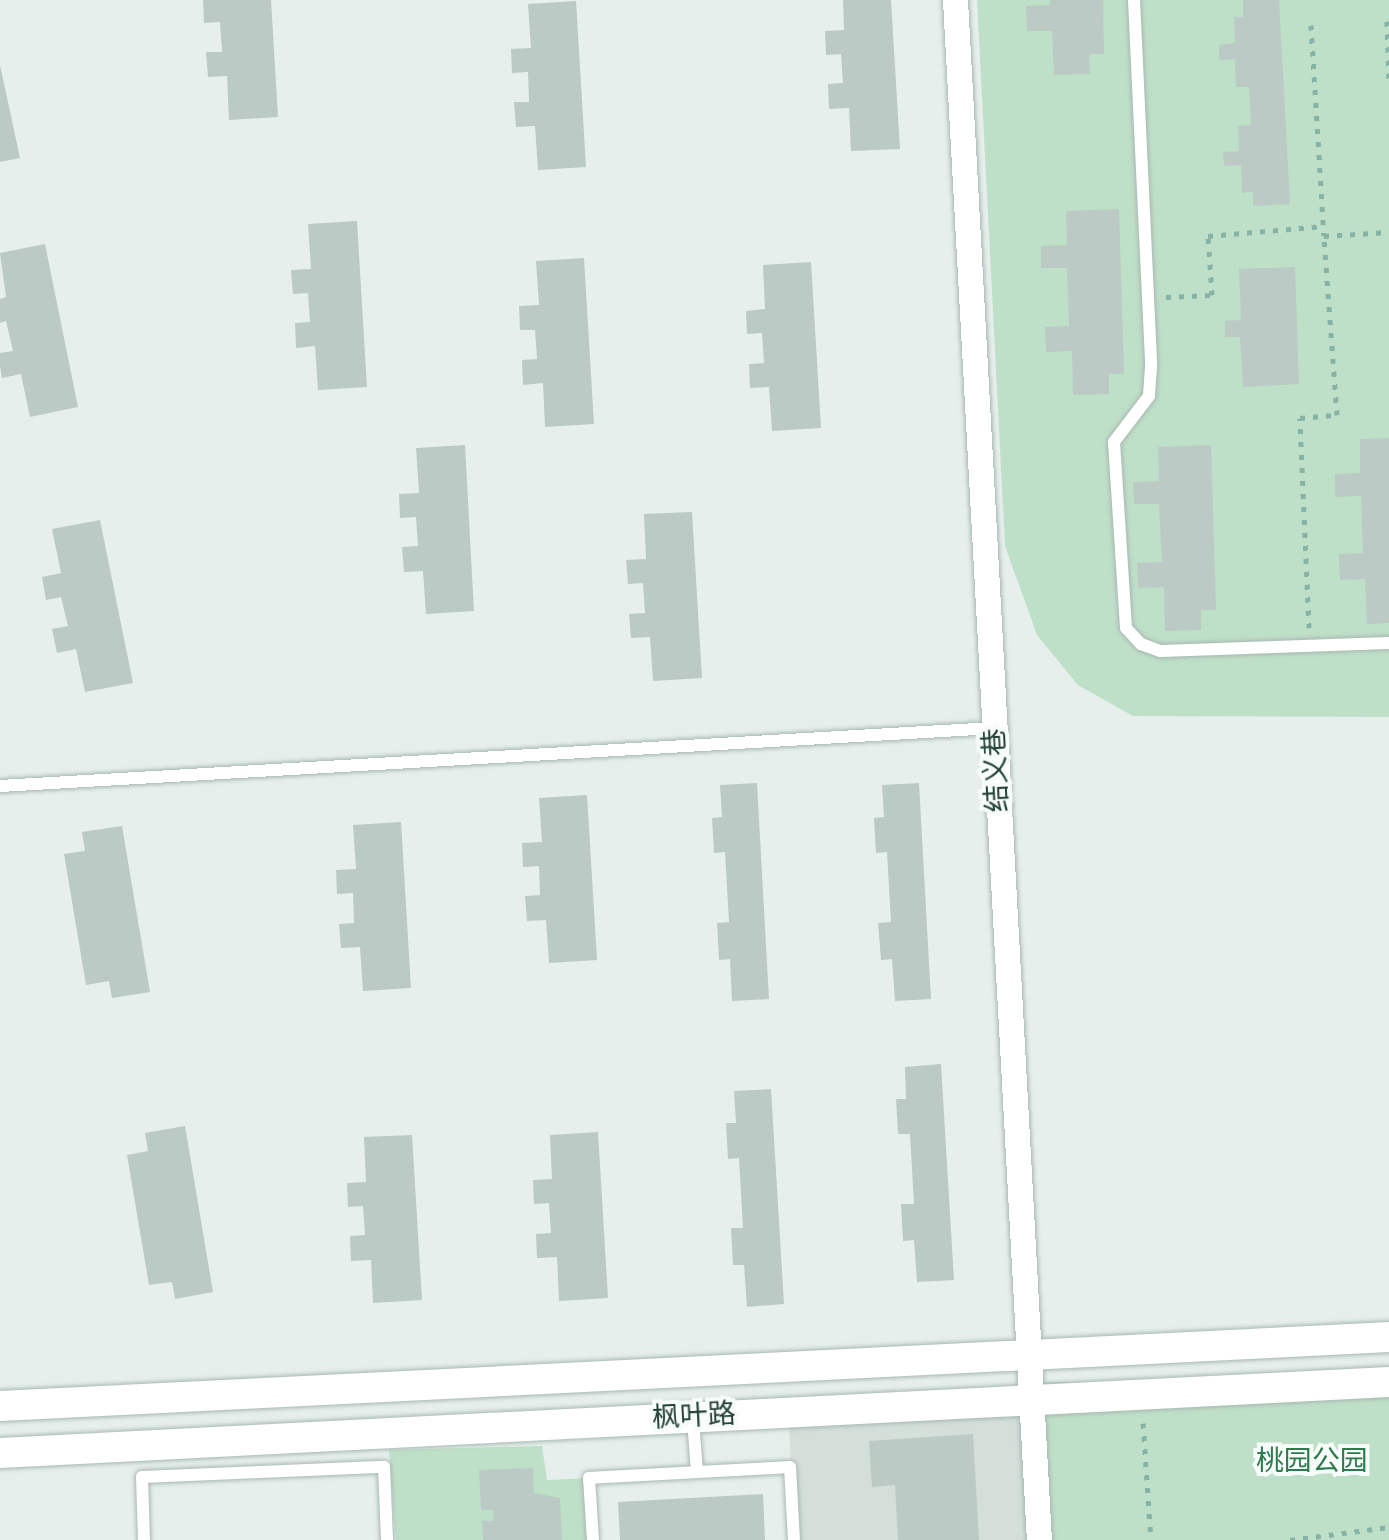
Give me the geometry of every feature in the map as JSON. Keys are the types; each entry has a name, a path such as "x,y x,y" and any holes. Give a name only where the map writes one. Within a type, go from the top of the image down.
{"street":[{"name":"结义巷","path":"955,0 1039,1540"},
{"name":"枫叶路","path":"0,1406 1389,1337"},
{"name":"枫叶路","path":"0,1454 1389,1382"}],"lane":[{"path":"1134,0 1149,396 1114,442 1126,628 1141,644 1160,650 1389,643"},
{"path":"0,786 995,728"},
{"path":"693,1418 696,1472"},
{"path":"144,1540 142,1477 384,1467 387,1540"},
{"path":"593,1540 589,1478 790,1467 794,1540"}],"path":[{"path":"1386,21 1389,85"},
{"path":"1310,646 1300,418 1337,415 1311,25"},
{"path":"1148,298 1212,296 1208,236 1324,226"},
{"path":"1324,236 1389,232"},
{"path":"1141,1394 1151,1540"},
{"path":"1290,1540 1389,1527"}],"shaded area":[{"path":"1032,1400 1039,1540 795,1540 788,1413"}],"green space":[{"path":"977,0 1389,0 1389,717 1133,716 1078,685 1037,635 1005,546"},
{"name":"桃园公园","path":"1032,1382 1389,1382 1389,1540 1032,1540"},
{"path":"542,1446 547,1480 589,1478 593,1540 396,1540 389,1450"}],"building":[{"path":"203,0 271,0 278,117 229,120 227,76 208,77 206,52 222,52 220,22 204,23"},
{"path":"843,0 891,0 900,149 851,151 849,108 829,109 828,84 843,83 841,54 826,55 825,31 844,30"},
{"path":"1050,0 1103,0 1104,54 1089,54 1090,74 1054,75 1052,31 1027,31 1026,6 1050,5"},
{"path":"1243,0 1279,0 1290,204 1253,206 1253,192 1242,193 1241,165 1224,166 1223,152 1239,151 1238,126 1251,125 1249,87 1236,87 1235,59 1219,60 1219,45 1235,43 1234,17 1243,17"},
{"path":"576,1 586,167 538,170 535,126 516,127 514,102 529,102 528,72 512,73 511,49 531,48 528,4"},
{"path":"0,65 20,158 0,162"},
{"path":"1119,209 1124,374 1109,374 1109,394 1073,395 1072,351 1046,352 1045,327 1069,326 1067,268 1041,268 1041,246 1067,245 1066,211"},
{"path":"357,221 367,387 318,390 315,346 296,348 295,323 310,322 308,293 293,294 291,270 311,269 308,224"},
{"path":"45,244 78,407 30,417 21,374 2,378 0,353 13,351 6,321 0,323 0,299 6,297 0,253"},
{"path":"584,258 594,424 545,427 543,383 523,385 522,360 537,359 535,330 520,330 519,306 539,305 536,261"},
{"path":"811,262 821,428 772,431 769,387 750,388 749,364 764,363 762,333 747,334 746,311 765,309 763,265"},
{"path":"1295,267 1299,384 1243,387 1240,337 1225,337 1225,321 1241,320 1239,269"},
{"path":"1389,438 1389,623 1367,624 1365,579 1340,580 1339,554 1363,553 1361,496 1335,497 1335,474 1360,473 1360,439"},
{"path":"465,445 474,611 426,614 423,571 404,572 402,547 418,546 416,517 400,518 399,494 419,493 416,448"},
{"path":"1211,445 1216,610 1201,610 1201,630 1165,631 1164,587 1138,588 1137,563 1162,562 1159,504 1134,504 1133,482 1159,481 1158,447"},
{"path":"692,512 702,678 653,681 650,637 631,638 629,614 645,613 643,583 628,584 626,560 646,559 644,514"},
{"path":"100,520 133,683 85,692 76,649 57,653 52,629 68,626 61,597 46,600 42,577 61,573 52,529"},
{"path":"757,783 769,999 732,1001 730,959 719,960 717,923 729,922 725,852 714,853 712,818 722,817 720,785"},
{"path":"919,783 931,999 895,1001 892,959 881,960 878,923 891,922 887,852 876,853 874,818 884,817 882,785"},
{"path":"587,795 597,960 549,963 546,920 527,921 525,896 540,895 539,866 523,867 522,843 542,842 539,798"},
{"path":"401,822 411,988 363,991 360,947 341,948 339,924 354,923 353,893 337,894 336,870 356,869 353,825"},
{"path":"122,826 150,992 112,998 109,981 86,985 64,854 85,851 82,832"},
{"path":"941,1064 954,1280 917,1282 914,1240 903,1241 901,1204 914,1204 910,1134 898,1134 896,1099 906,1099 905,1067"},
{"path":"771,1089 784,1304 747,1307 744,1265 733,1265 731,1228 743,1228 739,1158 728,1159 726,1123 736,1123 734,1091"},
{"path":"185,1126 213,1292 175,1299 172,1282 149,1285 127,1155 148,1151 145,1133"},
{"path":"598,1132 608,1298 559,1301 557,1257 537,1258 536,1234 551,1233 549,1203 534,1204 533,1180 552,1179 550,1135"},
{"path":"412,1135 422,1300 373,1303 371,1260 351,1261 350,1236 365,1235 363,1206 348,1207 347,1183 366,1182 364,1137"},
{"path":"973,1434 979,1540 898,1540 895,1485 872,1487 869,1441"},
{"path":"533,1468 534,1493 560,1498 562,1540 483,1540 482,1521 494,1521 493,1510 481,1510 479,1470"},
{"path":"763,1494 765,1540 620,1540 618,1502"}]}
